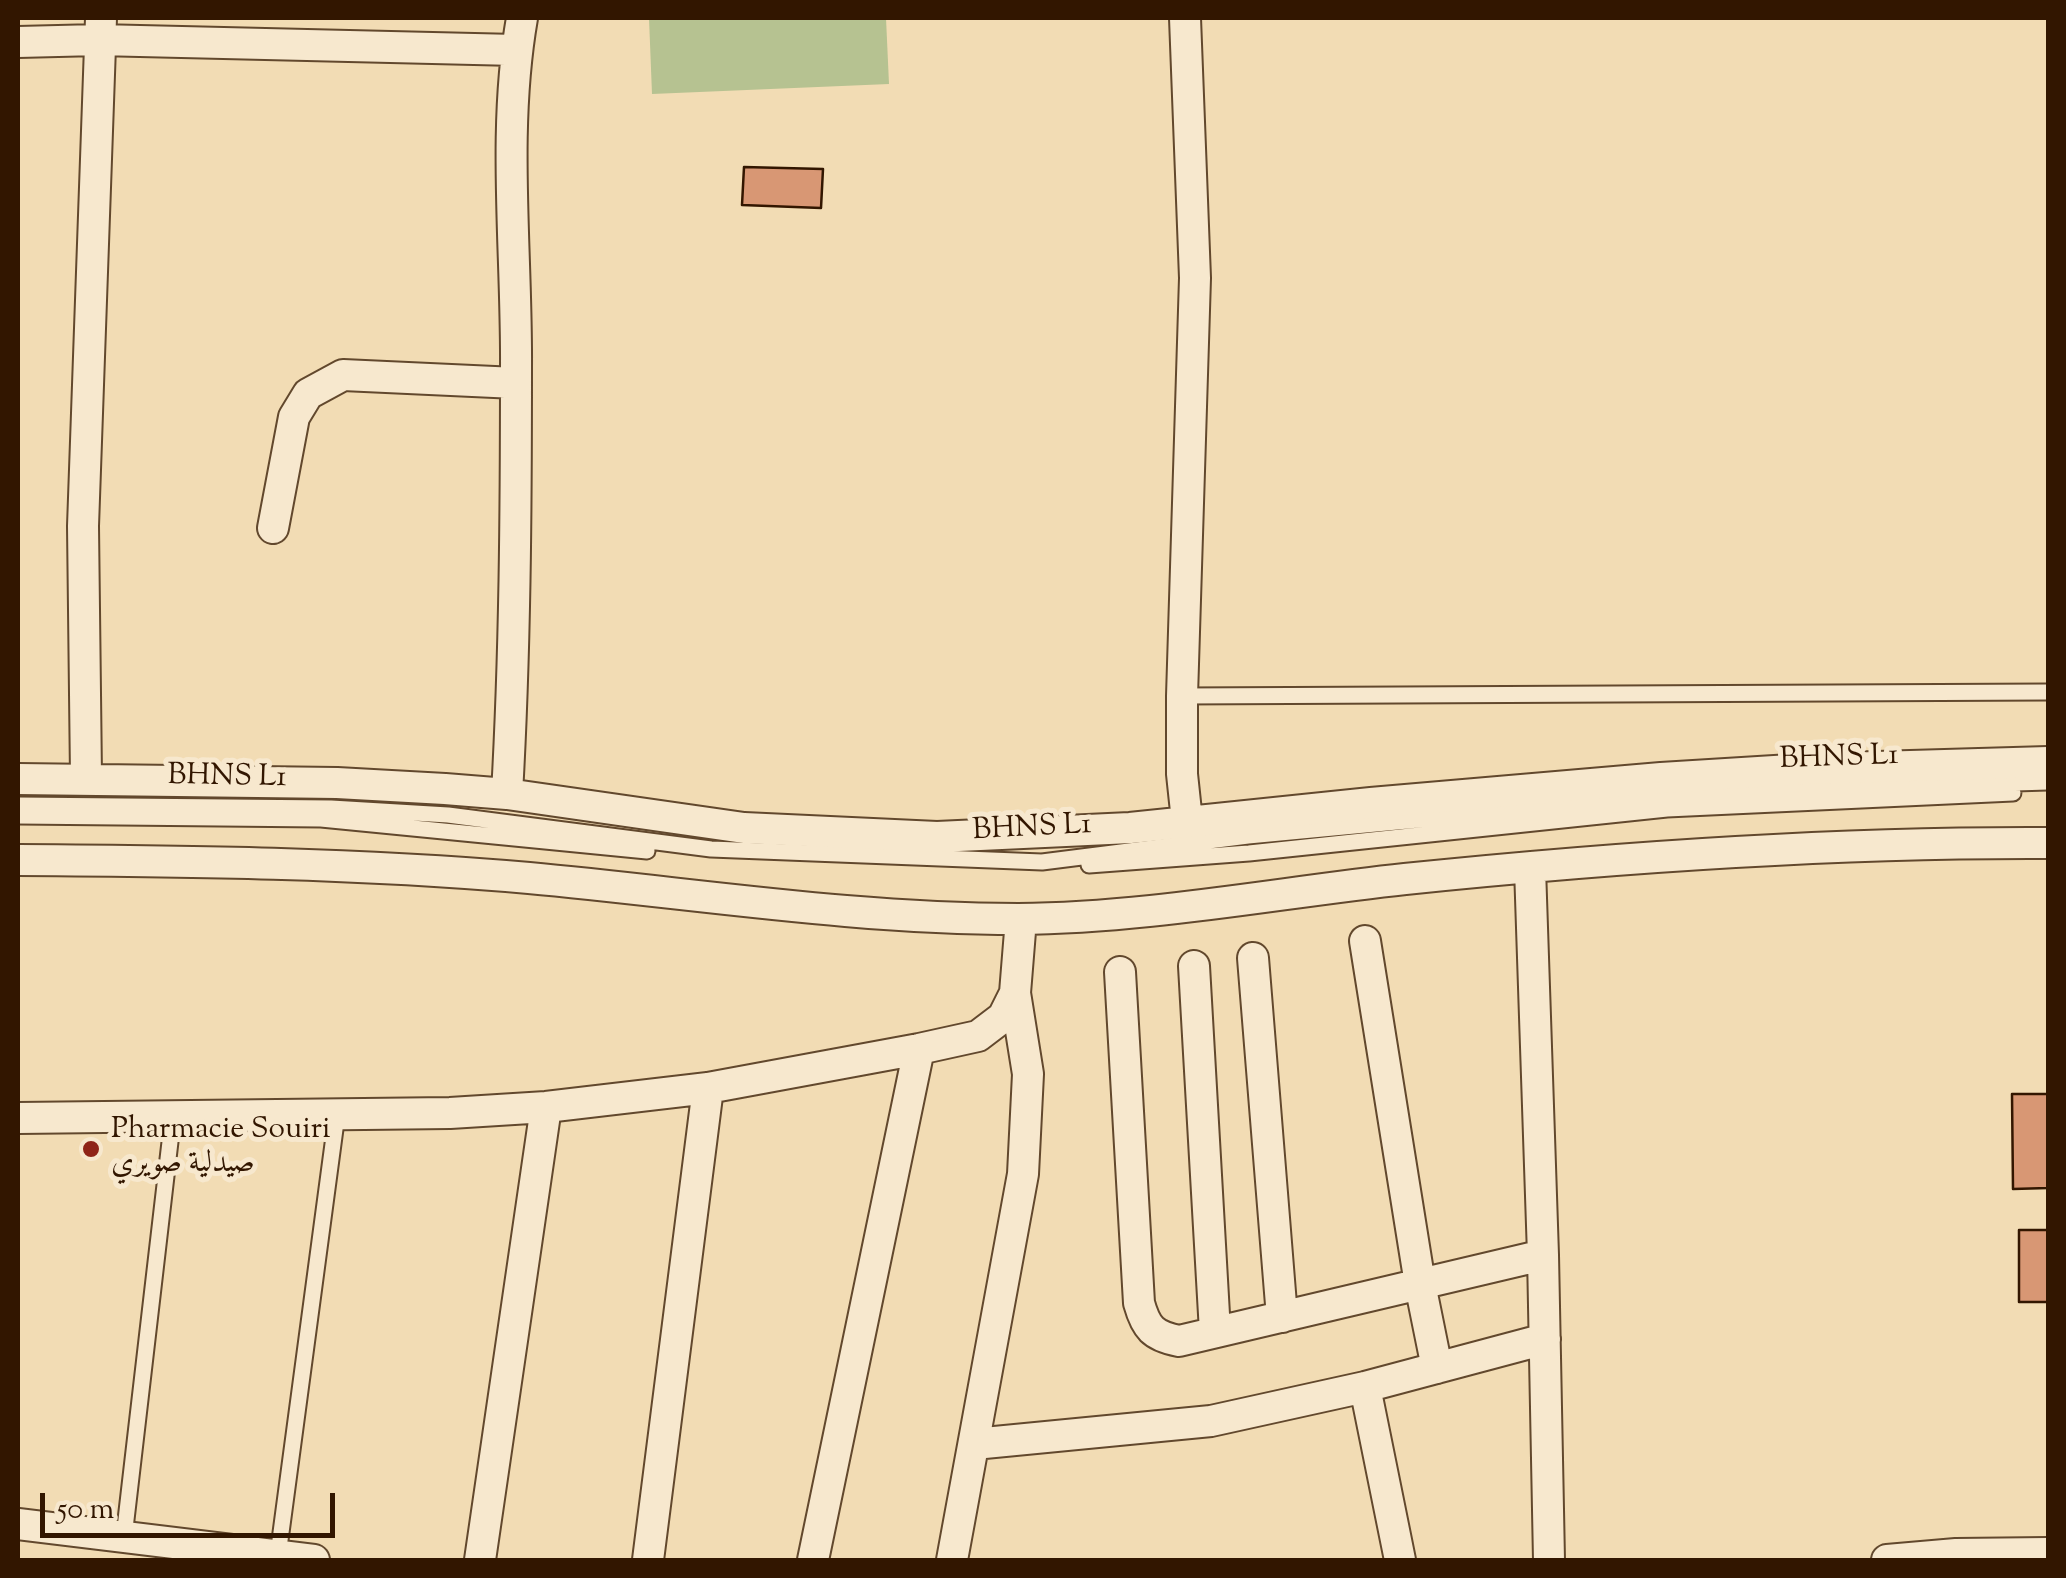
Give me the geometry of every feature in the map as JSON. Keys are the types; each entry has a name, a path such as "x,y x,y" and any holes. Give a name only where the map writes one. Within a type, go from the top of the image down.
{"street":[{"path":"506,794 516,383 510,212 516,50 522,18"},
{"path":"1185,18 1195,278 1182,696 1182,774 1187,820"},
{"path":"18,42 99,29 516,50"},
{"path":"86,777 83,526 99,29"},
{"path":"273,528 294,417 308,394 343,374 516,383"},
{"path":"18,779 336,782 506,794 744,828 840,834 1033,835 1680,777 2048,762"},
{"path":"18,860 301,862 526,878 818,911 1021,918 1170,910 1367,883 1741,852 2048,843"},
{"path":"1530,868 1544,1255 1548,1560"},
{"path":"952,1560 1023,1174 1028,1074 1014,993 1021,918"},
{"path":"1365,942 1437,1368"},
{"path":"1253,958 1282,1317"},
{"path":"1194,966 1215,1332"},
{"path":"1120,972 1139,1303 1145,1325 1159,1337 1179,1341 1544,1255"},
{"path":"18,1118 450,1113 546,1107 708,1088 978,1036 1003,1017 1014,993"},
{"path":"813,1560 919,1049"},
{"path":"648,1560 708,1088"},
{"path":"480,1560 546,1107"},
{"path":"974,1444 1211,1422 1366,1388 1544,1339"},
{"path":"1366,1388 1400,1560"},
{"path":"18,1524 314,1560"},
{"path":"1888,1560 2048,1553"}],"lane":[{"path":"1182,696 2048,692"},
{"name":"BHNS L1","path":"18,804 332,808 448,815 711,849 1042,862 1248,836 1715,792 2048,782"},
{"name":"BHNS L1","path":"18,816 321,818 722,858 1000,872 1249,853 1667,809 2048,792"},
{"path":"278,1556 336,1114"},
{"path":"124,1537 173,1116"}],"green space":[{"path":"649,18 886,18 889,84 652,94"}],"building":[{"path":"744,167 823,169 821,208 742,205"},
{"path":"2012,1094 2048,1094 2048,1188 2013,1189"},
{"path":"2019,1230 2048,1230 2048,1302 2019,1302"}],"place":[{"name":"Pharmacie Souiri صيدلية صويري","path":"91,1149"}]}
